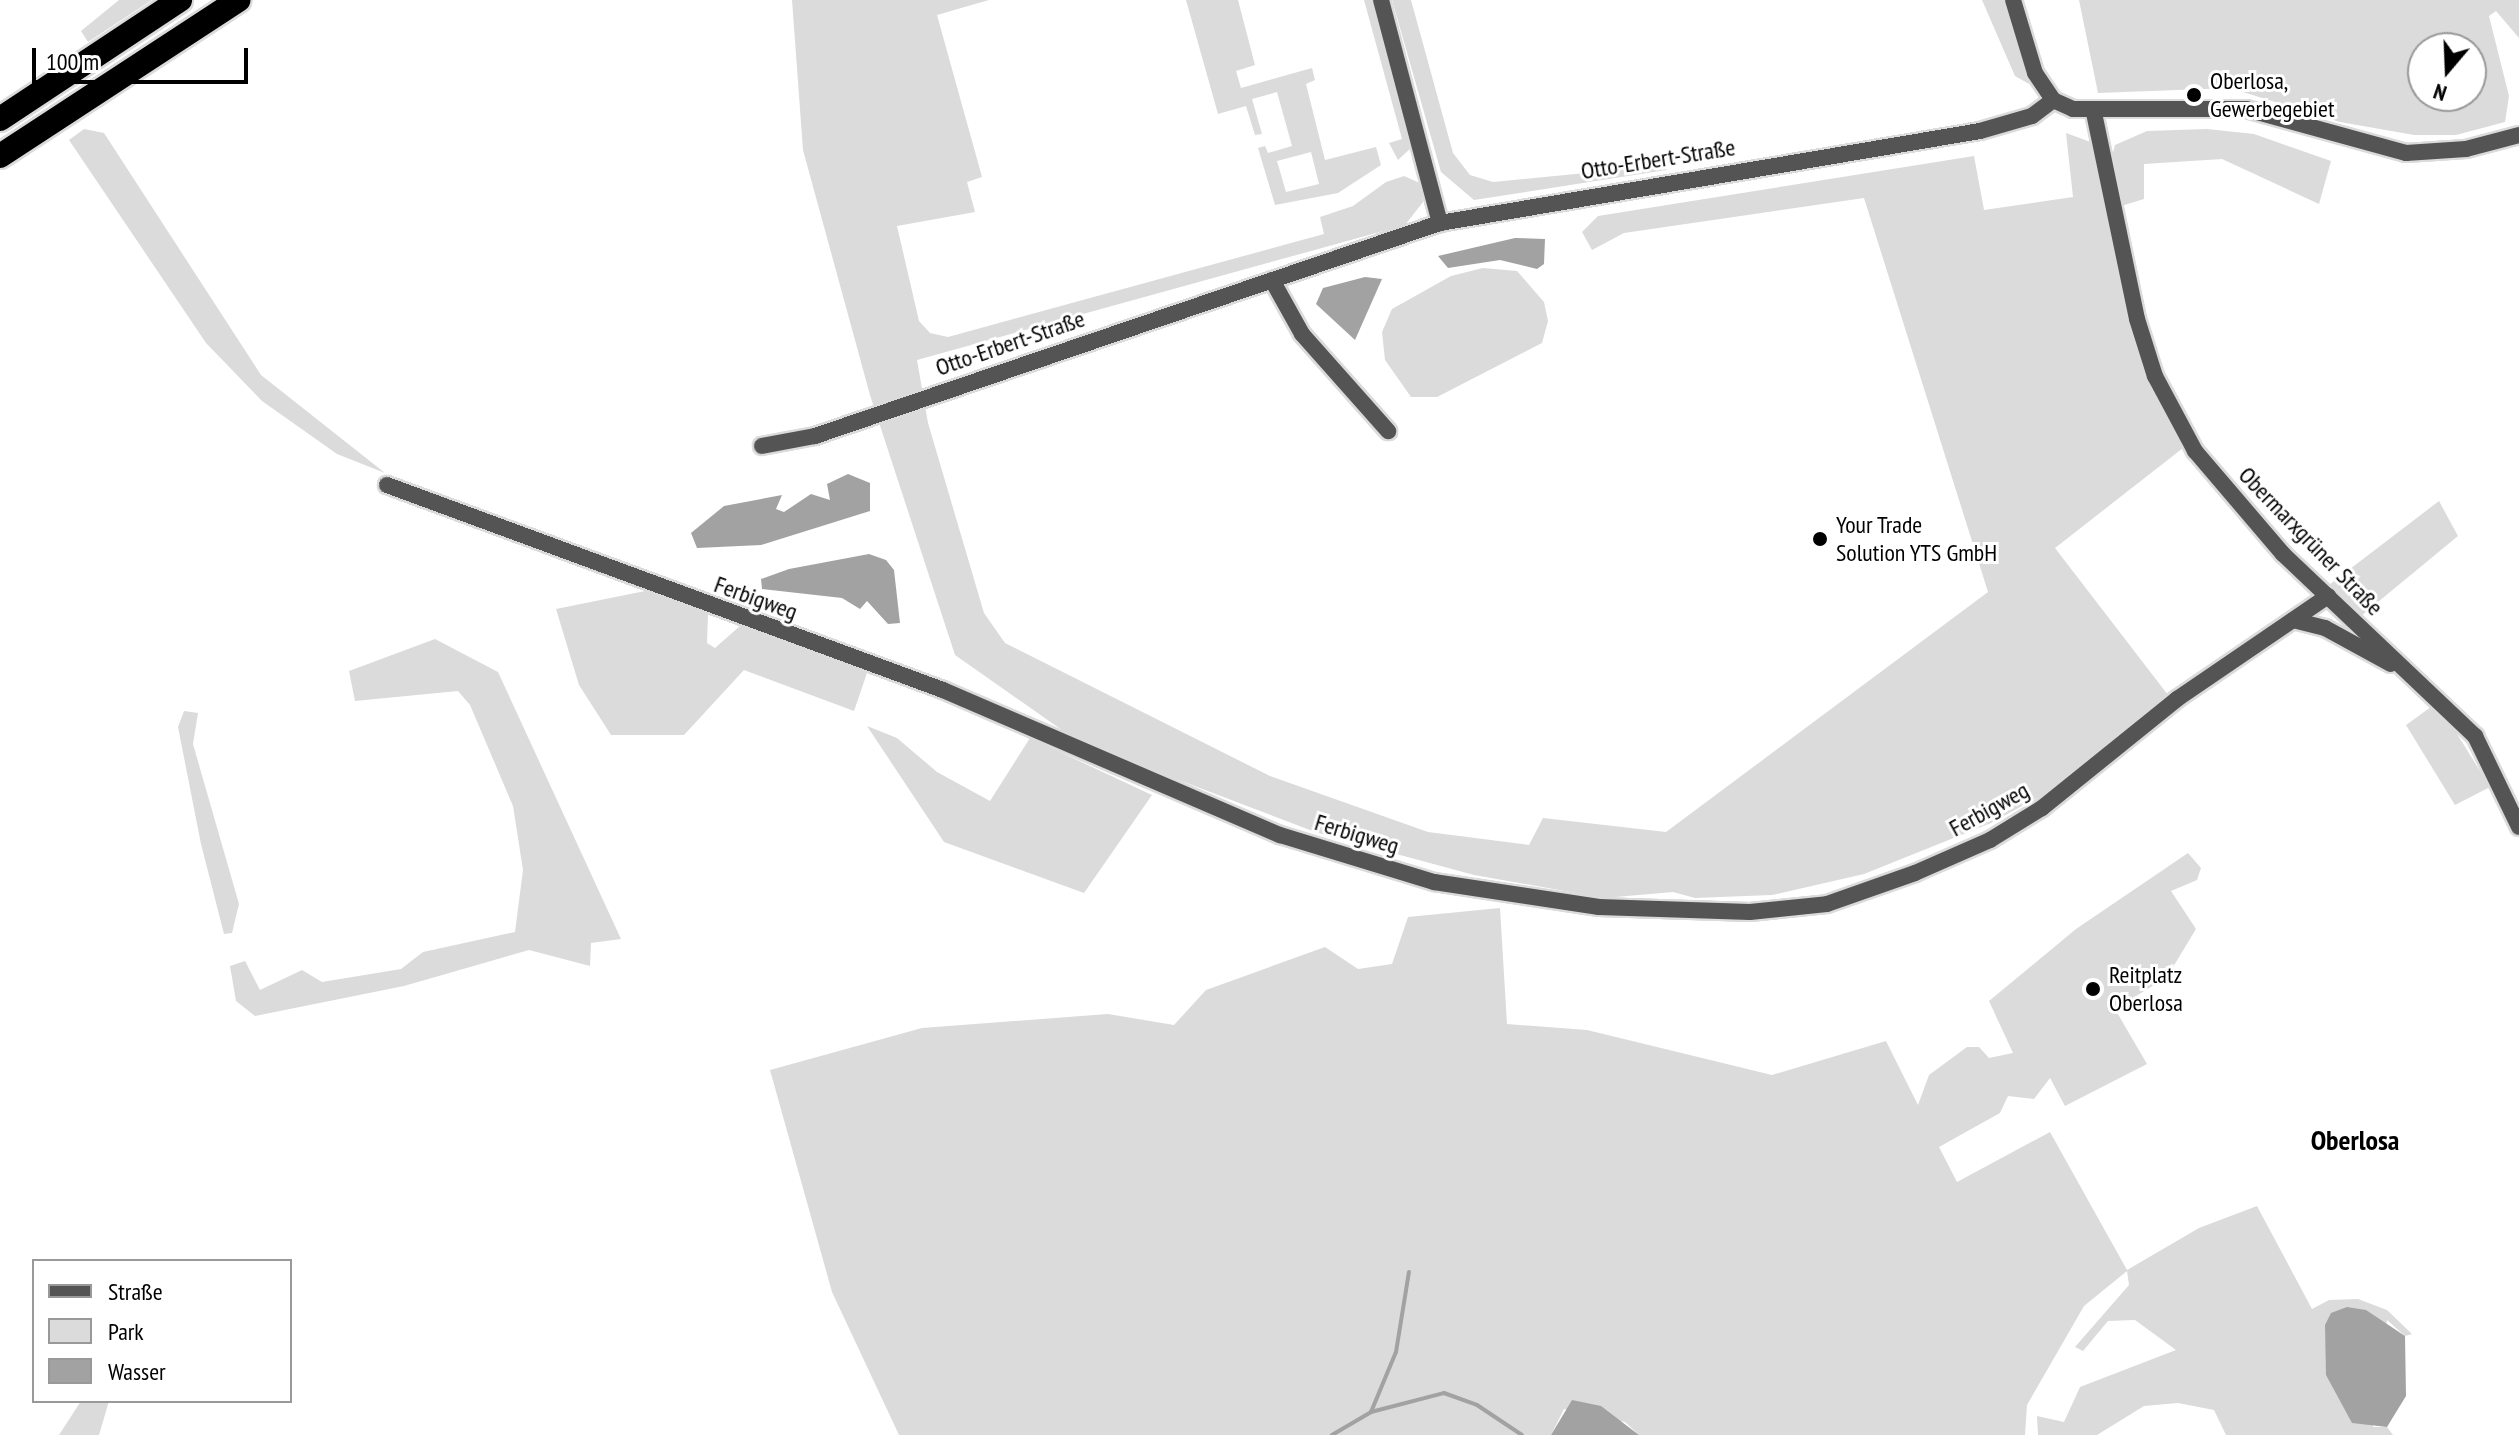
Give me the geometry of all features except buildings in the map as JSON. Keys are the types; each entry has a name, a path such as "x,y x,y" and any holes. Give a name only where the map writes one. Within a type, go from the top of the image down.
{"highway":[{"path":"0,119 180,0"},
{"path":"0,156 238,0"}],"street":[{"path":"1381,0 1440,223"},
{"path":"2013,0 2035,73 2053,100 2094,113 2195,105 2246,109 2406,153 2466,149 2519,135"},
{"name":"Otto-Erbert-Straße","path":"762,446 815,436 1440,223 1980,131 2032,116 2053,100"},
{"name":"Obermarxgrüner Straße","path":"2094,113 2137,319 2166,399 2195,451 2251,521 2475,736 2519,827"},
{"path":"1272,280 1289,317 1388,431"},
{"name":"Ferbigweg","path":"387,485 943,690 1280,835 1434,882 1599,907 1750,912 1827,904 1915,873 1990,840 2042,808 2177,699 2328,596"},
{"path":"2293,620 2325,628 2410,674"}],"green space":[{"path":"119,0 152,0 88,42 81,31"},
{"path":"792,0 989,0 937,15 982,177 967,182 975,212 897,226 919,321 930,333 948,337 1324,234 1320,217 1353,206 1386,182 1404,176 1422,184 1423,202 1405,225 917,360 928,423 984,613 1005,643 1270,776 1428,832 1529,845 1543,818 1666,832 1988,592 1864,198 1624,233 1592,250 1582,232 1598,216 1974,156 1984,210 2073,197 2066,133 2096,144 2133,335 2147,382 2183,448 2055,548 2168,695 2059,786 1991,823 1864,874 1772,895 1695,898 1673,892 1604,898 1474,875 1315,832 1079,742 955,655 870,395 803,150"},
{"path":"1186,0 1238,0 1255,65 1236,71 1241,88 1312,68 1315,80 1306,84 1325,160 1376,147 1381,165 1338,193 1275,205 1258,148 1265,146 1268,153 1292,146 1277,92 1252,99 1262,134 1255,135 1246,106 1218,114","holes":["1311,152 1319,184 1286,192 1277,161"]},
{"path":"1364,0 1372,0 1412,147 1398,160 1389,143 1402,139"},
{"path":"1392,0 1411,0 1453,153 1470,175 1493,182 1668,165 1666,170 1474,200 1441,172"},
{"path":"1982,0 2005,0 2029,84 2015,76"},
{"path":"2079,0 2519,0 2519,38 2496,11 2489,16 2509,96 2505,122 2456,135 2414,135 2340,122 2230,88 2098,93"},
{"path":"84,129 104,133 261,375 385,473 337,454 262,401 206,343 69,140"},
{"path":"2207,129 2254,134 2331,161 2319,204 2222,159 2144,164 2144,199 2121,206 2111,160 2115,145 2147,131"},
{"path":"1483,268 1517,271 1544,302 1548,321 1542,343 1437,397 1411,397 1385,360 1382,332 1392,309 1451,276"},
{"path":"2439,501 2458,536 2361,616 2329,585"},
{"path":"645,591 708,614 707,643 715,648 740,626 867,673 854,711 744,670 684,735 611,735 579,685 556,609"},
{"path":"435,639 498,672 621,939 591,943 590,966 529,950 404,986 255,1016 236,1001 230,966 245,961 260,990 302,970 322,982 401,969 423,952 515,932 523,870 513,806 470,705 458,691 355,701 349,671"},
{"path":"2431,707 2454,729 2490,787 2455,805 2406,725"},
{"path":"184,711 198,713 193,744 239,904 232,933 224,934 201,844 178,727"},
{"path":"867,726 897,738 937,772 990,801 1030,738 1152,795 1084,893 944,842"},
{"path":"2188,853 2201,868 2197,880 2171,891 2196,929 2167,977 2115,1009 2147,1064 2065,1106 2050,1078 2034,1099 2008,1096 2000,1113 1939,1147 1957,1182 2050,1132 2127,1270 2199,1228 2257,1206 2312,1309 2329,1300 2358,1299 2387,1310 2412,1334 2405,1336 2387,1320 2373,1427 2387,1427 2393,1435 2226,1435 2214,1410 2178,1403 2144,1406 2097,1435 2038,1435 2037,1416 2064,1422 2080,1387 2176,1350 2135,1320 2108,1321 2083,1351 2075,1347 2129,1285 2127,1271 2084,1306 2027,1405 2025,1435 1639,1435 1625,1422 1564,1409 1551,1435 899,1435 832,1292 770,1070 922,1028 1108,1014 1174,1025 1206,990 1325,947 1358,969 1392,964 1408,917 1500,908 1507,1024 1587,1030 1772,1075 1886,1041 1918,1105 1929,1075 1967,1047 1979,1047 1989,1058 2013,1053 1989,1001 2076,929"},
{"path":"80,1403 108,1403 99,1435 59,1435"}],"water":[{"path":"1515,238 1545,239 1544,264 1537,269 1500,260 1448,268 1438,256"},
{"path":"1365,277 1382,279 1355,340 1316,304 1323,288"},
{"path":"848,474 870,483 870,511 761,545 697,548 691,533 724,506 782,495 776,509 784,512 811,494 830,500 827,484"},
{"path":"869,554 886,560 894,570 900,623 888,624 867,601 860,609 842,598 762,589 761,579 789,569"},
{"path":"2347,1307 2366,1310 2405,1336 2406,1396 2387,1427 2352,1423 2326,1375 2325,1325 2331,1313"},
{"path":"1572,1400 1601,1406 1639,1435 1551,1435"}],"waterway":[{"path":"1371,1412 1396,1352 1409,1272"},
{"path":"1332,1435 1371,1412 1444,1393 1477,1405 1522,1435"}],"place":[{"name":"Oberlosa, Gewerbegebiet","path":"2194,95"},
{"name":"Your Trade Solution YTS GmbH","path":"1820,539"},
{"name":"Reitplatz Oberlosa","path":"2093,989"}],"district":[{"name":"Oberlosa","path":"2355,1140"}]}
